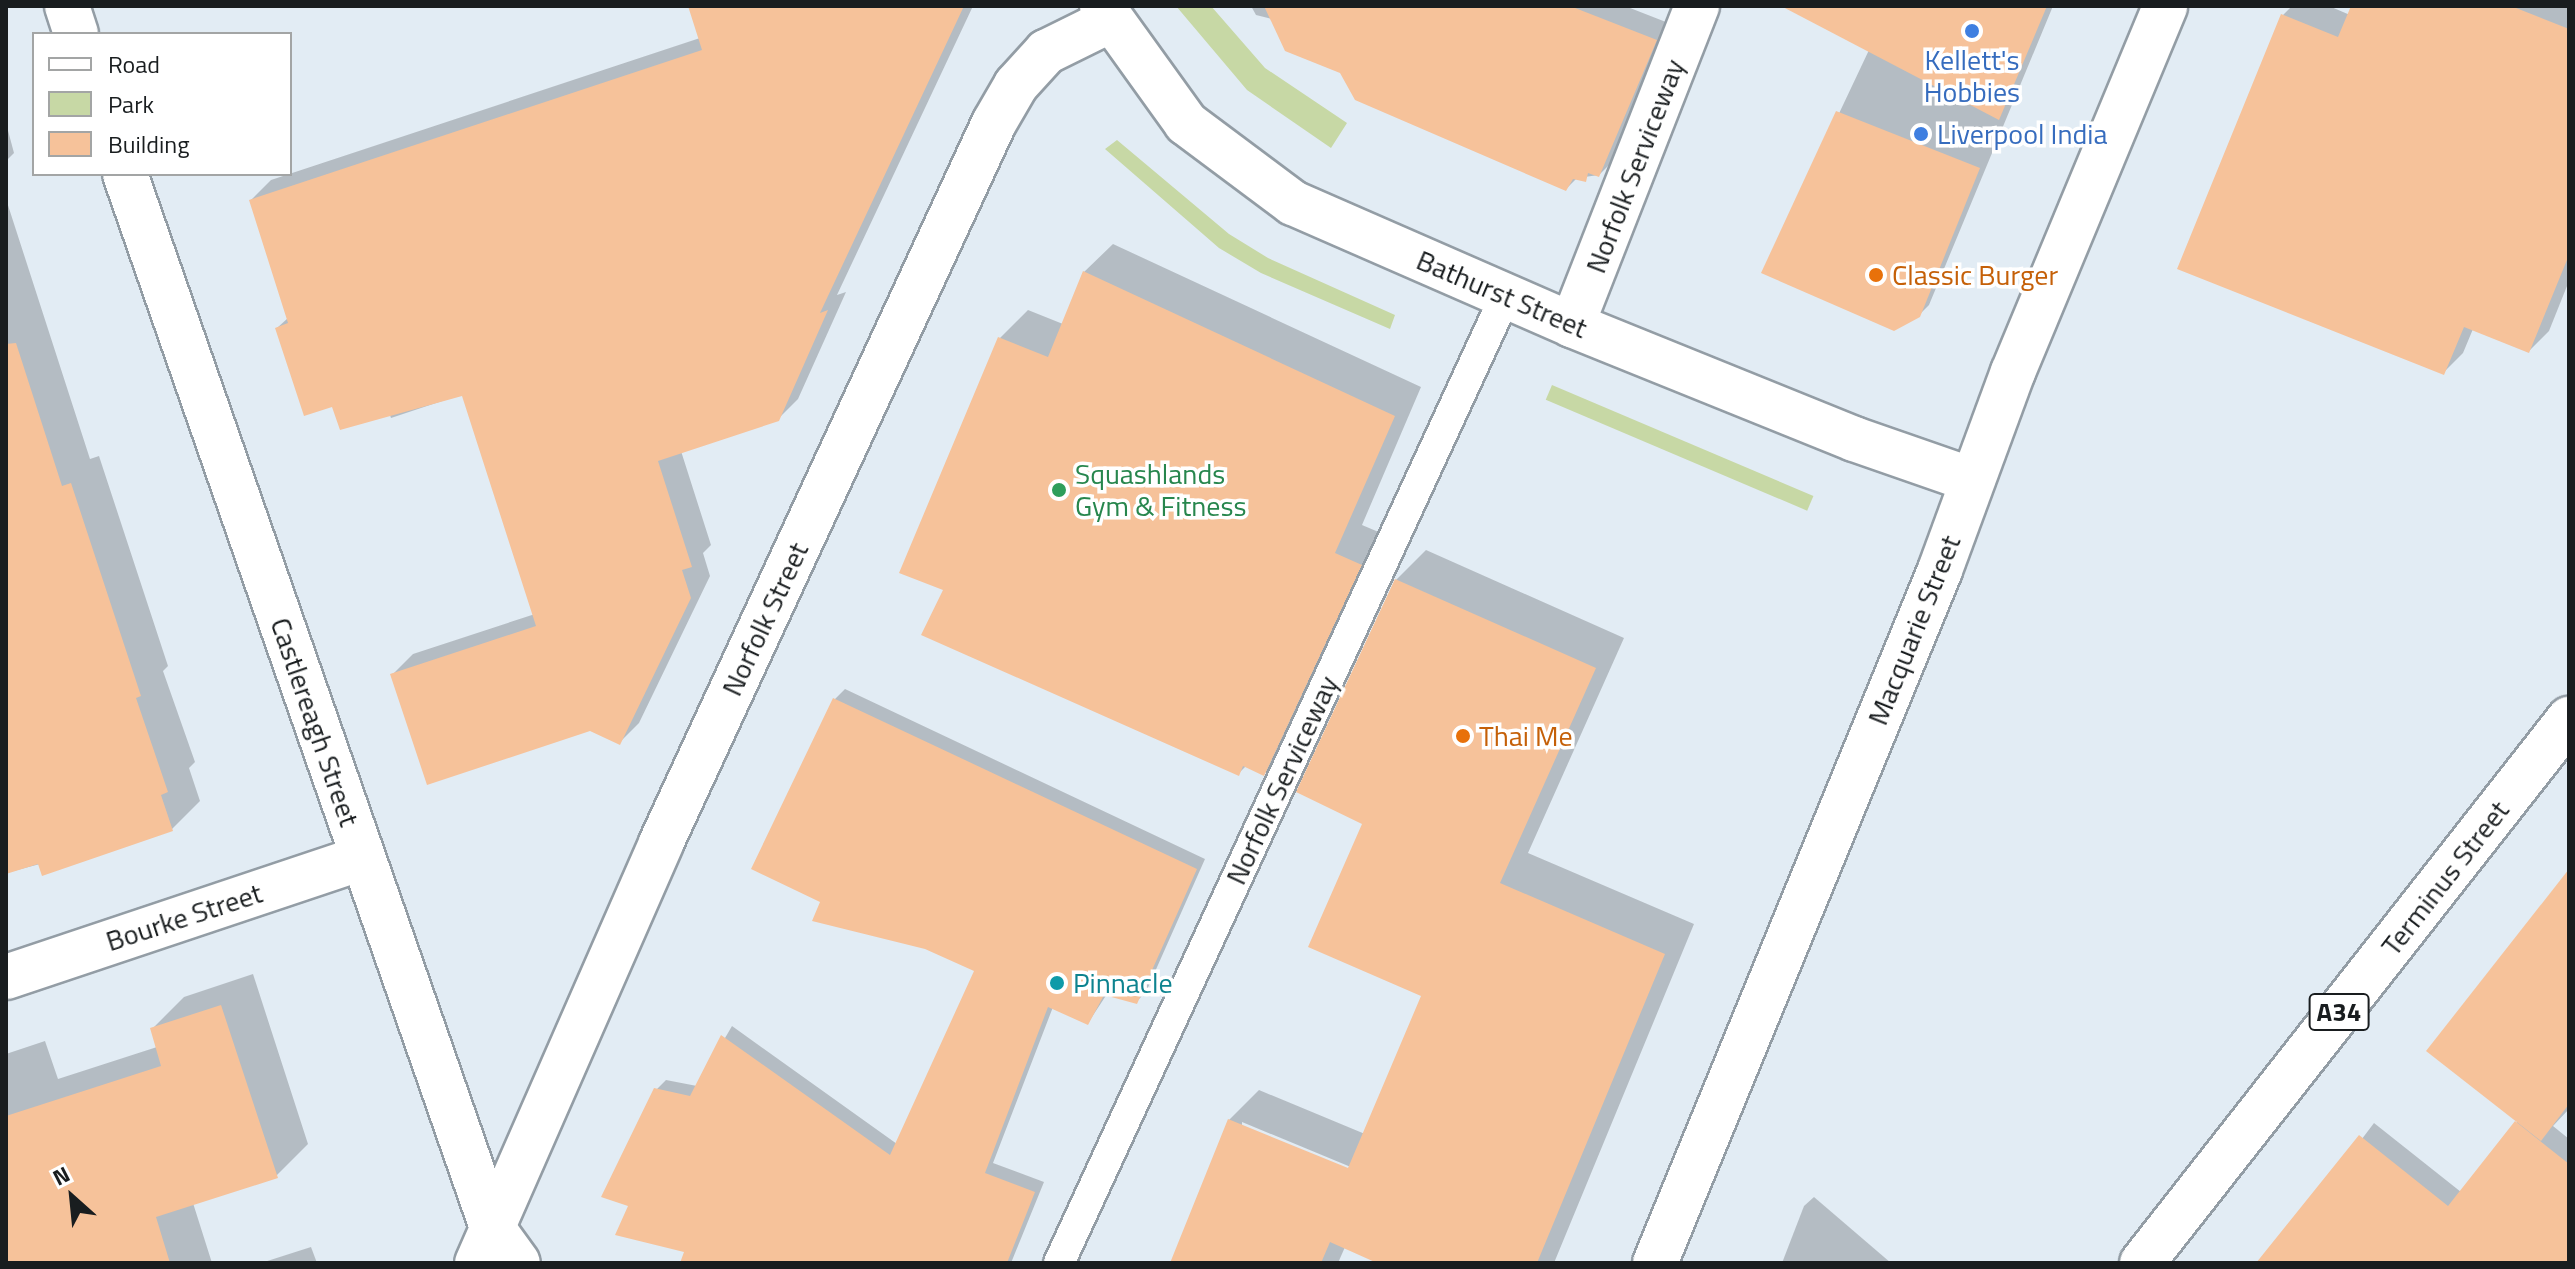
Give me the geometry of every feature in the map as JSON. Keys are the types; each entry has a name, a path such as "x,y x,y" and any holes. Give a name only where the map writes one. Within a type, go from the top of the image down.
{"main road":[{"path":"67,6 75,32"},
{"name":"Norfolk Serviceway","path":"1572,325 1697,6"},
{"name":"Macquarie Street","path":"1658,1260 1936,581 1972,480 2165,6"},
{"name":"Bathurst Street","path":"1105,13 1186,123 1240,167 1293,203 1572,325 1854,439 1972,480"},
{"name":"Norfolk Street","path":"485,1245 661,843 994,123 1016,85 1046,52 1105,13"},
{"name":"Castlereagh Street","path":"126,176 362,858 485,1245 518,1263"},
{"name":"Terminus Street","path":"2142,1263 2569,719"},
{"name":"Bourke Street","path":"6,977 362,858"}],"lane":[{"name":"Norfolk Serviceway","path":"1059,1263 1505,297"}],"green space":[{"path":"1176,6 1211,6 1265,68 1347,123 1331,148 1247,90"},
{"path":"1117,140 1229,234 1268,258 1395,315 1390,329 1261,273 1219,248 1105,149"},
{"path":"1552,385 1813,496 1807,511 1546,400"}],"building":[{"path":"688,6 964,6 820,313 828,310 779,421 658,461 692,567 682,570 691,598 620,745 590,731 427,785 390,674 536,626 462,396 340,430 332,407 304,416 275,328 288,323 249,200 702,50"},
{"path":"1264,6 1570,6 1657,40 1599,177 1588,173 1586,182 1573,179 1566,191 1355,100 1340,73 1285,51"},
{"path":"1781,6 2047,6 1999,120"},
{"path":"2351,6 2511,6 2569,29 2569,255 2529,353 2464,327 2444,375 2177,269 2281,14 2338,37"},
{"path":"1836,111 1980,168 1920,317 1894,331 1761,273"},
{"path":"1083,271 1395,416 1335,553 1362,565 1264,776 1243,766 1239,776 921,635 943,590 899,573 998,337 1048,357"},
{"path":"16,343 62,486 71,483 141,696 136,698 168,792 161,795 173,831 42,876 38,864 6,874 6,344"},
{"path":"1395,579 1596,668 1500,883 1665,954 1537,1263 1377,1263 1330,1242 1321,1263 1170,1263 1228,1119 1348,1168 1421,996 1308,947 1362,824 1296,792"},
{"name":"Pinnacle","path":"833,698 1197,869 1137,1004 1104,995 1088,1025 1048,1007 985,1173 1035,1192 1007,1263 680,1263 684,1252 615,1235 628,1206 601,1197 654,1088 690,1096 721,1035 890,1155 974,971 925,949 812,921 820,902 751,869"},
{"path":"2569,869 2569,1104 2541,1141 2426,1051"},
{"path":"221,1005 278,1178 156,1217 170,1263 6,1263 6,1116 161,1066 150,1028"},
{"path":"2515,1121 2569,1164 2569,1263 2256,1263 2359,1135 2448,1206"}],"place":[{"name":"Kellett's Hobbies","path":"1972,31"},
{"name":"Liverpool India","path":"1921,134"},
{"name":"Classic Burger","path":"1876,275"},
{"name":"Squashlands Gym & Fitness","path":"1059,490"},
{"name":"Thai Me","path":"1463,736"},
{"name":"Pinnacle","path":"1057,983"}]}
